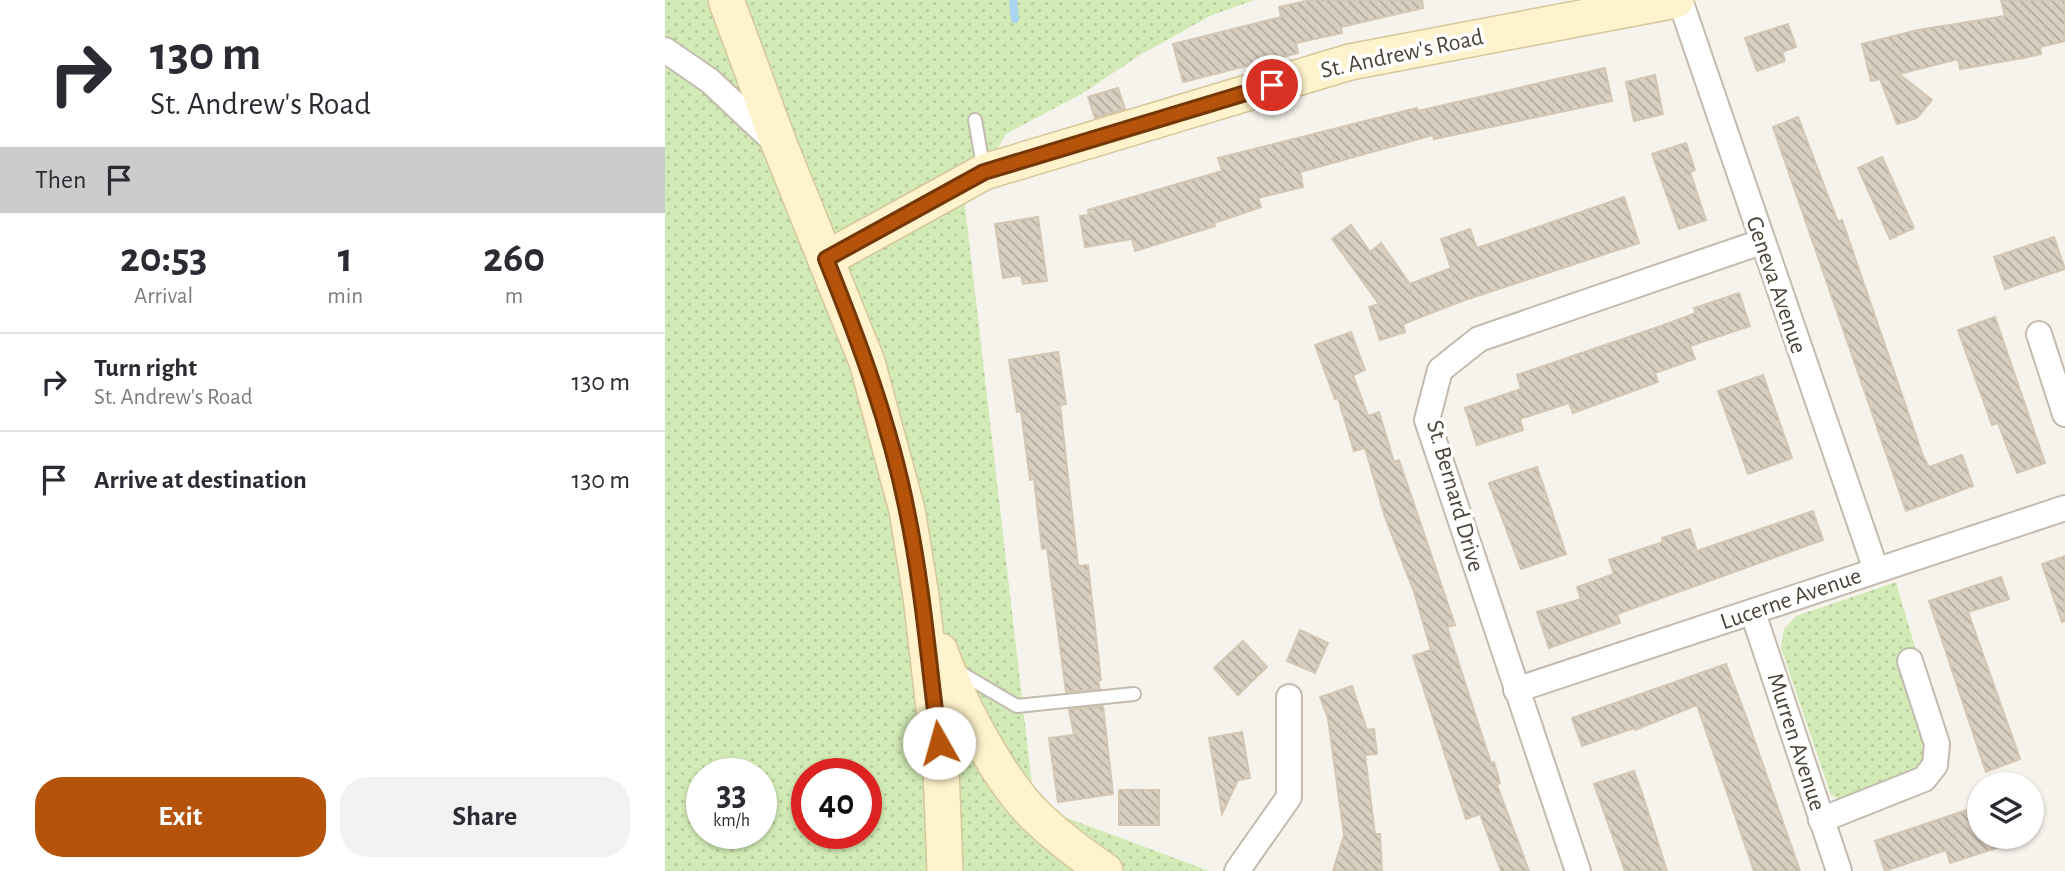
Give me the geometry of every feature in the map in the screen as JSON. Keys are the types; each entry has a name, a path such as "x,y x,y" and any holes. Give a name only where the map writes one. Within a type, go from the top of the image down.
{"street":[{"path":"726,0 780,146 867,362 907,510 921,596 941,768 945,871"},
{"name":"St. Andrew's Road","path":"826,259 984,172 1350,62 1678,0"},
{"name":"Geneva Avenue","path":"1678,0 1876,570"},
{"path":"665,50 709,81 780,146"},
{"name":"St. Bernard Drive","path":"1578,871 1427,420 1440,370 1479,339 1761,242"},
{"path":"2039,334 2065,414"},
{"name":"Lucerne Avenue","path":"1516,691 2065,508"},
{"path":"921,596 961,701 1001,770 1029,809 1105,871"},
{"name":"Murren Avenue","path":"1753,613 1839,871"},
{"path":"1821,820 1924,779 1935,765 1937,744 1910,661"},
{"path":"1237,871 1289,797 1289,697"}],"lane":[{"path":"975,120 984,172"},
{"path":"944,662 1017,706 1134,694"}],"green space":[{"path":"665,0 1254,0 1210,16 1140,55 1085,92 1006,134 965,206 1033,793 1083,871 665,871"},
{"path":"1896,582 1917,654 1897,662 1926,749 1926,763 1917,775 1844,801 1831,795 1781,648 1784,629 1796,616"},
{"path":"1054,813 1209,871 1123,871 1062,826"}],"building":[{"path":"1311,0 1422,0 1423,8 1341,27 1342,33 1296,43 1298,53 1183,82 1173,44 1281,17 1279,7"},
{"path":"2001,0 2065,0 2065,41 2040,47 2041,54 2023,58 1960,69 1958,59 1899,74 1932,100 1917,118 1897,124 1880,79 1871,81 1862,44 1918,30 2005,16"},
{"path":"1788,24 1796,47 1782,52 1785,61 1757,71 1745,38"},
{"path":"1605,68 1612,101 1434,139 1433,135 1300,172 1303,187 1258,198 1261,207 1214,223 1215,226 1135,251 1132,239 1085,247 1080,216 1089,215 1088,210 1222,171 1218,158 1417,108 1418,111"},
{"path":"1655,75 1663,114 1634,121 1626,82"},
{"path":"1118,88 1125,109 1095,118 1088,97"},
{"path":"1798,117 1838,222 1842,220 1923,456 1929,467 1962,455 1973,486 1906,511 1773,127"},
{"path":"1686,143 1695,170 1690,172 1706,220 1679,229 1652,154"},
{"path":"1882,157 1914,228 1890,239 1858,168"},
{"path":"1624,197 1639,243 1462,301 1403,324 1405,332 1380,340 1369,307 1379,304 1332,239 1351,225 1370,252 1381,243 1410,284 1451,268 1441,239 1470,229 1477,248"},
{"path":"1038,217 1047,281 1023,284 1021,275 1003,278 995,224"},
{"path":"2054,237 2065,269 2005,289 1994,257"},
{"path":"1739,293 1750,326 1690,346 1695,359 1655,373 1658,382 1573,413 1569,403 1520,419 1523,430 1477,445 1465,408 1521,389 1517,375 1696,313 1694,308"},
{"path":"1995,317 2045,463 2017,473 1998,423 1992,425 1958,330"},
{"path":"1351,332 1365,370 1353,375 1368,416 1379,412 1394,462 1399,460 1455,625 1447,627 1491,763 1494,762 1500,783 1497,785 1529,871 1501,871 1480,814 1466,819 1413,656 1431,650 1414,592 1385,517 1365,448 1354,451 1338,398 1335,399 1315,345"},
{"path":"1058,352 1066,404 1060,405 1078,566 1088,565 1101,680 1098,681 1100,689 1066,692 1047,548 1042,549 1034,479 1030,480 1021,411 1017,412 1009,360"},
{"path":"1763,375 1792,458 1748,474 1718,391"},
{"path":"1537,467 1566,554 1521,569 1489,483"},
{"path":"1813,511 1823,540 1617,614 1620,623 1549,648 1537,612 1581,599 1577,587 1614,574 1609,560 1663,542 1662,538 1690,529 1697,551"},
{"path":"2065,556 2065,621 2062,622 2042,564"},
{"path":"2001,577 2009,599 1968,612 2020,759 1986,772 1929,601"},
{"path":"1300,630 1328,643 1315,673 1287,661"},
{"path":"1243,641 1267,667 1238,695 1214,668"},
{"path":"1726,664 1800,871 1754,871 1697,705 1635,730 1634,728 1582,746 1572,718"},
{"path":"1352,686 1367,730 1374,729 1377,754 1365,755 1375,834 1380,834 1382,871 1333,871 1344,835 1328,718 1320,697"},
{"path":"1103,706 1113,794 1058,802 1049,738 1074,735 1069,709"},
{"path":"1242,732 1250,778 1238,780 1222,814 1209,738"},
{"path":"1634,771 1667,871 1625,871 1594,784"},
{"path":"1119,790 1159,790 1159,825 1119,825"},
{"path":"1967,810 1967,849 1993,849 1950,863 1946,850 1885,871 1875,841"}],"waterway":[{"path":"1013,0 1015,19"}],"route":[{"path":"939,743 921,596 907,510 867,362 826,259 984,172 1272,85"}]}
